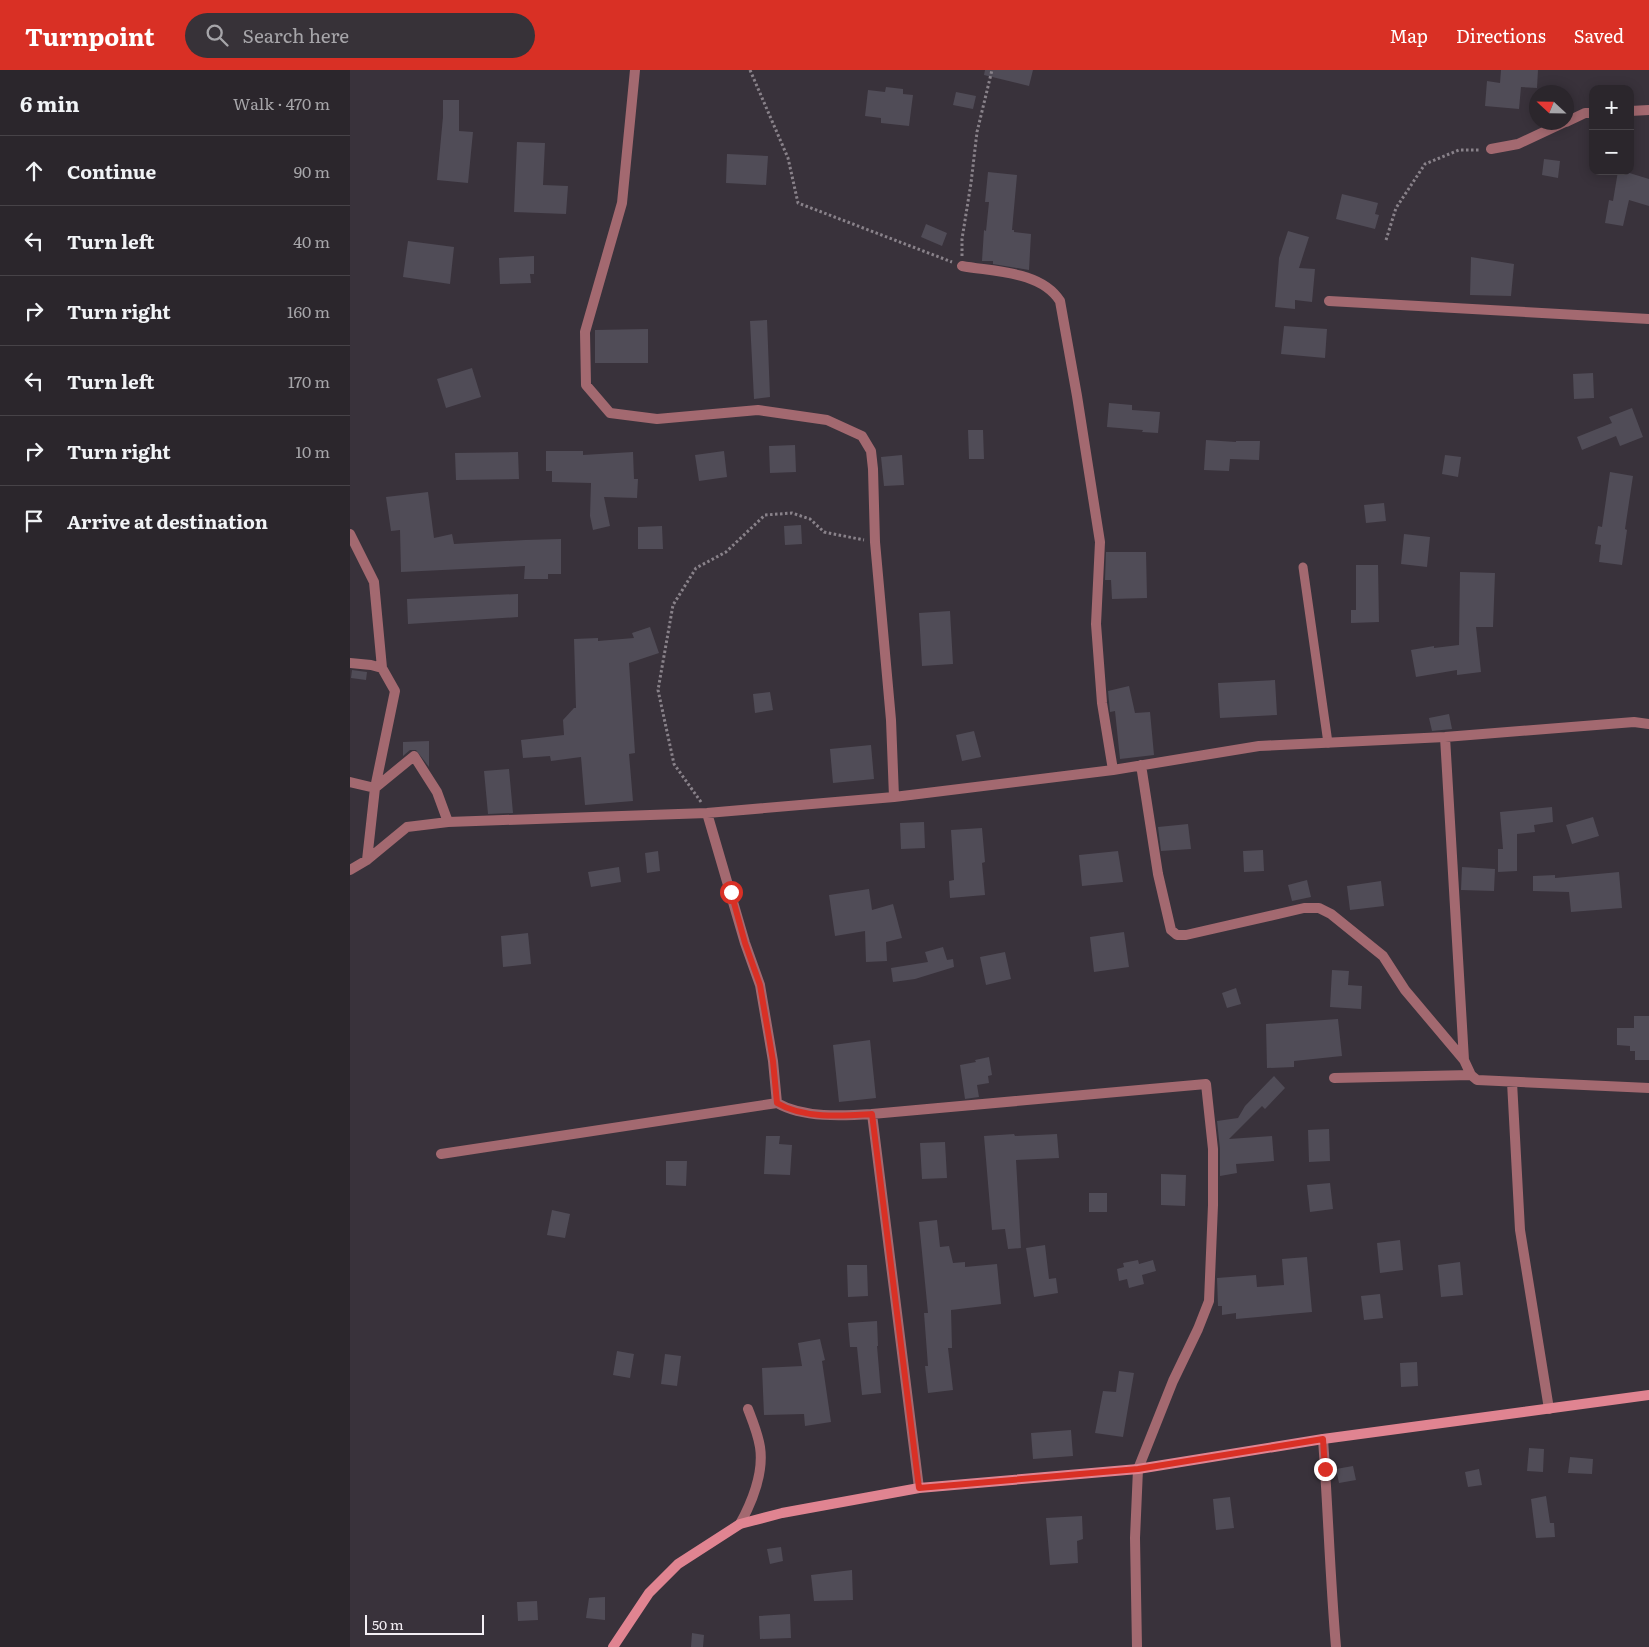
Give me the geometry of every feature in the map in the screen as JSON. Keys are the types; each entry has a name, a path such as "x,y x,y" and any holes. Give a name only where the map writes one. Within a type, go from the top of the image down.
{"main road":[{"path":"613,1647 649,1593 678,1564 740,1524 782,1513 919,1488 1138,1469 1323,1439 1649,1395"}],"street":[{"path":"635,70 622,203 585,332 586,385 610,412 657,419 758,410 826,420 862,436 871,451 875,542 891,720 894,797"},
{"path":"1634,111 1649,110"},
{"path":"1574,118 1589,113"},
{"path":"1491,150 1518,144 1549,130"},
{"path":"962,266 1023,276 1044,284 1055,293 1060,301 1100,542 1096,624 1102,703 1113,770"},
{"path":"1329,301 1649,319"},
{"path":"350,534 374,582 382,668 395,691 374,788 367,860"},
{"path":"350,663 382,668"},
{"path":"350,870 367,860 407,827 448,822 707,813 894,797 1113,770 1259,746 1445,738 1634,722 1649,724"},
{"path":"1445,738 1464,1060"},
{"path":"374,788 414,756 437,792 448,822"},
{"path":"1142,765 1158,874 1171,930 1177,935 1186,935 1304,908 1319,908 1331,914 1383,956 1405,990 1464,1060 1471,1075 1477,1080 1649,1088"},
{"path":"350,782 374,788"},
{"path":"707,813 745,943 760,985 773,1061 777,1103"},
{"path":"1334,1078 1471,1075"},
{"path":"1512,1082 1520,1230 1548,1408"},
{"path":"441,1154 777,1103 788,1110 802,1113 851,1116 1206,1084 1213,1149 1209,1301 1198,1330 1173,1381 1138,1469 1135,1538 1137,1647"},
{"path":"872,1114 919,1488"},
{"path":"740,1524 755,1490 760,1459 760,1450 748,1409"},
{"path":"1323,1439 1336,1647"}],"lane":[{"path":"1303,567 1328,743"}],"path":[{"path":"750,70 788,158 798,203 962,266 962,239 977,132 992,70"},
{"path":"1386,240 1396,208 1425,164 1459,150 1491,150"},
{"path":"707,813 674,764 658,690 673,605 677,597 696,568 726,552 765,515 792,513 810,519 824,532 875,542"}],"building":[{"path":"985,70 1033,70 1029,86 984,75"},
{"path":"1501,70 1538,70 1537,85 1521,87 1519,109 1485,106 1487,81 1500,83"},
{"path":"886,87 903,89 903,94 913,95 909,126 881,123 881,118 865,116 868,90 885,92"},
{"path":"956,92 976,96 973,109 953,105"},
{"path":"443,100 459,100 459,131 473,132 468,183 437,180"},
{"path":"517,142 545,143 543,185 568,186 566,214 514,212"},
{"path":"727,154 768,156 766,185 726,183"},
{"path":"1544,159 1560,161 1558,178 1542,175"},
{"path":"988,172 1017,175 1012,230 1014,232 1031,234 1029,270 993,264 993,261 982,261 984,230 986,231 989,202 985,202"},
{"path":"1634,174 1649,179 1649,206 1629,200 1623,226 1605,223 1609,200 1613,201 1617,175"},
{"path":"1342,194 1378,203 1375,214 1379,215 1375,229 1336,219"},
{"path":"926,224 947,233 942,246 921,237"},
{"path":"1288,231 1309,237 1299,268 1315,269 1312,302 1295,300 1295,309 1275,307 1279,258"},
{"path":"408,241 454,247 450,284 403,277"},
{"path":"534,256 534,274 530,274 531,283 500,284 499,258"},
{"path":"1471,257 1514,264 1511,296 1470,295"},
{"path":"767,320 770,397 754,399 750,321"},
{"path":"1284,326 1327,329 1325,358 1281,354"},
{"path":"648,329 648,363 595,363 595,330"},
{"path":"472,368 481,397 446,408 437,379"},
{"path":"1593,373 1594,398 1574,399 1573,374"},
{"path":"1109,403 1132,405 1132,410 1160,412 1158,433 1107,427"},
{"path":"1632,408 1643,437 1620,446 1616,436 1582,450 1577,437 1612,423 1609,417"},
{"path":"968,430 983,430 984,459 969,459"},
{"path":"1206,440 1260,441 1259,460 1230,459 1229,471 1204,470"},
{"path":"795,445 796,472 770,473 769,446"},
{"path":"546,451 583,451 583,455 633,452 634,479 638,479 637,498 604,497 610,526 593,530 590,516 591,483 552,482 552,471 546,471"},
{"path":"724,451 727,477 699,481 695,455"},
{"path":"518,452 519,479 456,480 455,453"},
{"path":"902,455 904,485 884,486 881,457"},
{"path":"1445,455 1461,457 1458,477 1442,474"},
{"path":"1610,472 1633,476 1622,565 1599,562 1601,545 1595,544 1598,526 1602,527"},
{"path":"428,492 434,538 452,534 454,544 561,539 561,574 548,574 548,579 524,579 525,566 401,572 400,530 391,531 386,497"},
{"path":"1384,503 1386,521 1366,523 1364,505"},
{"path":"801,525 802,544 785,545 784,526"},
{"path":"662,526 663,549 638,549 638,527"},
{"path":"1404,534 1430,537 1427,567 1401,564"},
{"path":"1106,552 1146,552 1147,598 1112,599 1111,580 1105,580"},
{"path":"1356,565 1378,565 1379,622 1351,623 1351,610 1356,610"},
{"path":"1460,572 1495,573 1493,627 1476,627 1481,672 1457,675 1457,670 1416,677 1411,650 1434,646 1434,648 1459,645"},
{"path":"518,594 518,617 408,624 407,599"},
{"path":"950,611 953,664 922,666 919,613"},
{"path":"650,627 659,653 629,663 635,753 629,754 633,801 585,805 581,757 551,761 550,756 523,758 521,740 564,735 563,720 576,708 574,639 598,638 598,641 634,638 632,633"},
{"path":"352,670 367,672 366,680 351,678"},
{"path":"1275,680 1277,715 1220,718 1218,683"},
{"path":"1129,686 1135,713 1150,712 1154,755 1120,759 1115,711 1110,712 1108,691"},
{"path":"770,692 773,710 755,713 753,694"},
{"path":"1449,714 1452,729 1432,731 1429,718"},
{"path":"974,731 981,757 962,761 956,735"},
{"path":"429,741 429,767 416,750 410,750 403,756 403,742"},
{"path":"871,745 874,779 833,783 830,749"},
{"path":"509,769 513,813 488,814 484,771"},
{"path":"1552,807 1553,822 1534,825 1535,832 1517,834 1517,871 1498,872 1498,849 1503,849 1500,812"},
{"path":"1593,817 1599,836 1572,844 1566,825"},
{"path":"924,822 925,848 901,849 900,823"},
{"path":"1188,824 1191,849 1161,851 1158,827"},
{"path":"982,828 985,862 982,863 985,895 950,898 949,881 954,880 951,830"},
{"path":"1263,850 1264,871 1244,872 1243,851"},
{"path":"658,851 660,871 647,873 645,853"},
{"path":"1118,851 1123,882 1082,886 1079,855"},
{"path":"619,867 621,882 591,887 588,872"},
{"path":"1462,867 1495,869 1494,891 1461,890"},
{"path":"1619,872 1622,908 1571,912 1569,892 1533,891 1533,876 1555,875 1555,878"},
{"path":"1307,880 1311,897 1292,901 1288,885"},
{"path":"1381,881 1384,906 1350,910 1347,886"},
{"path":"869,889 872,910 893,904 902,938 886,942 887,961 866,962 865,931 835,936 829,895"},
{"path":"1124,932 1129,967 1094,972 1090,937"},
{"path":"528,933 531,964 503,967 501,936"},
{"path":"943,947 947,960 953,959 954,967 915,979 893,982 891,968 928,962 925,952"},
{"path":"1005,952 1011,979 986,985 980,957"},
{"path":"1332,970 1349,971 1348,985 1362,986 1361,1009 1330,1007"},
{"path":"1236,988 1241,1004 1227,1008 1222,993"},
{"path":"1634,1016 1649,1016 1649,1060 1635,1060 1635,1051 1630,1051 1630,1046 1617,1045 1617,1028 1634,1028"},
{"path":"1338,1019 1342,1056 1294,1061 1294,1067 1267,1068 1266,1024"},
{"path":"870,1040 876,1098 839,1102 833,1045"},
{"path":"989,1057 992,1075 988,1076 989,1083 977,1085 979,1097 965,1099 960,1065"},
{"path":"1274,1076 1285,1088 1265,1109 1262,1106 1229,1139 1272,1136 1274,1161 1236,1164 1237,1173 1220,1176 1217,1121 1238,1118 1245,1106"},
{"path":"1329,1129 1330,1161 1309,1162 1308,1130"},
{"path":"1014,1134 1015,1136 1057,1134 1059,1158 1016,1160 1021,1248 1008,1249 1005,1229 992,1230 984,1136"},
{"path":"766,1136 780,1136 779,1144 792,1145 790,1175 764,1174"},
{"path":"945,1142 947,1178 922,1179 920,1143"},
{"path":"666,1161 687,1161 686,1186 666,1185"},
{"path":"1161,1174 1186,1175 1185,1206 1161,1205"},
{"path":"1330,1183 1333,1209 1310,1212 1307,1185"},
{"path":"1089,1193 1107,1193 1107,1212 1089,1212"},
{"path":"552,1210 570,1214 565,1238 547,1235"},
{"path":"937,1220 940,1247 949,1246 953,1263 965,1262 965,1267 997,1264 1001,1304 951,1310 952,1348 948,1348 953,1390 928,1393 925,1366 928,1366 924,1313 928,1313 919,1222"},
{"path":"1400,1240 1403,1270 1380,1273 1377,1243"},
{"path":"1045,1245 1049,1279 1056,1278 1058,1293 1034,1297 1026,1248"},
{"path":"1307,1257 1312,1312 1236,1319 1236,1313 1222,1315 1222,1306 1218,1306 1217,1278 1256,1275 1257,1287 1284,1285 1282,1259"},
{"path":"1138,1260 1139,1264 1153,1260 1156,1271 1142,1275 1144,1284 1129,1288 1127,1279 1119,1281 1117,1269 1124,1267 1123,1263"},
{"path":"1460,1262 1463,1295 1441,1297 1438,1265"},
{"path":"847,1265 867,1265 868,1296 848,1297"},
{"path":"1380,1294 1383,1318 1364,1320 1361,1296"},
{"path":"877,1321 881,1393 862,1395 857,1347 850,1347 848,1323"},
{"path":"820,1339 825,1360 822,1361 831,1422 805,1426 804,1414 764,1415 762,1368 802,1366 798,1343"},
{"path":"617,1351 634,1354 630,1378 613,1375"},
{"path":"665,1354 681,1356 677,1386 661,1384"},
{"path":"1417,1362 1418,1386 1401,1387 1400,1363"},
{"path":"1119,1371 1134,1373 1123,1437 1095,1433 1103,1391 1116,1392"},
{"path":"1071,1430 1073,1456 1033,1459 1031,1433"},
{"path":"1529,1448 1544,1449 1543,1472 1527,1471"},
{"path":"1570,1457 1593,1459 1592,1474 1568,1473"},
{"path":"1353,1466 1356,1480 1339,1483 1336,1469"},
{"path":"1479,1469 1482,1485 1468,1487 1465,1472"},
{"path":"1546,1496 1550,1523 1554,1523 1555,1537 1536,1538 1531,1499"},
{"path":"1230,1497 1234,1528 1216,1530 1213,1499"},
{"path":"1082,1516 1083,1539 1077,1541 1078,1563 1050,1565 1046,1518"},
{"path":"781,1547 783,1561 770,1564 767,1549"},
{"path":"852,1570 853,1600 814,1601 811,1575"},
{"path":"605,1597 605,1620 586,1618 589,1598"},
{"path":"537,1601 538,1620 518,1621 517,1602"},
{"path":"790,1614 791,1638 760,1639 759,1616"},
{"path":"692,1633 704,1635 703,1647 691,1647"}],"route":[{"path":"731,892 745,943 760,985 773,1061 777,1103 788,1110 802,1113 851,1116 872,1114 919,1488 1138,1469 1323,1439 1325,1469"}]}
